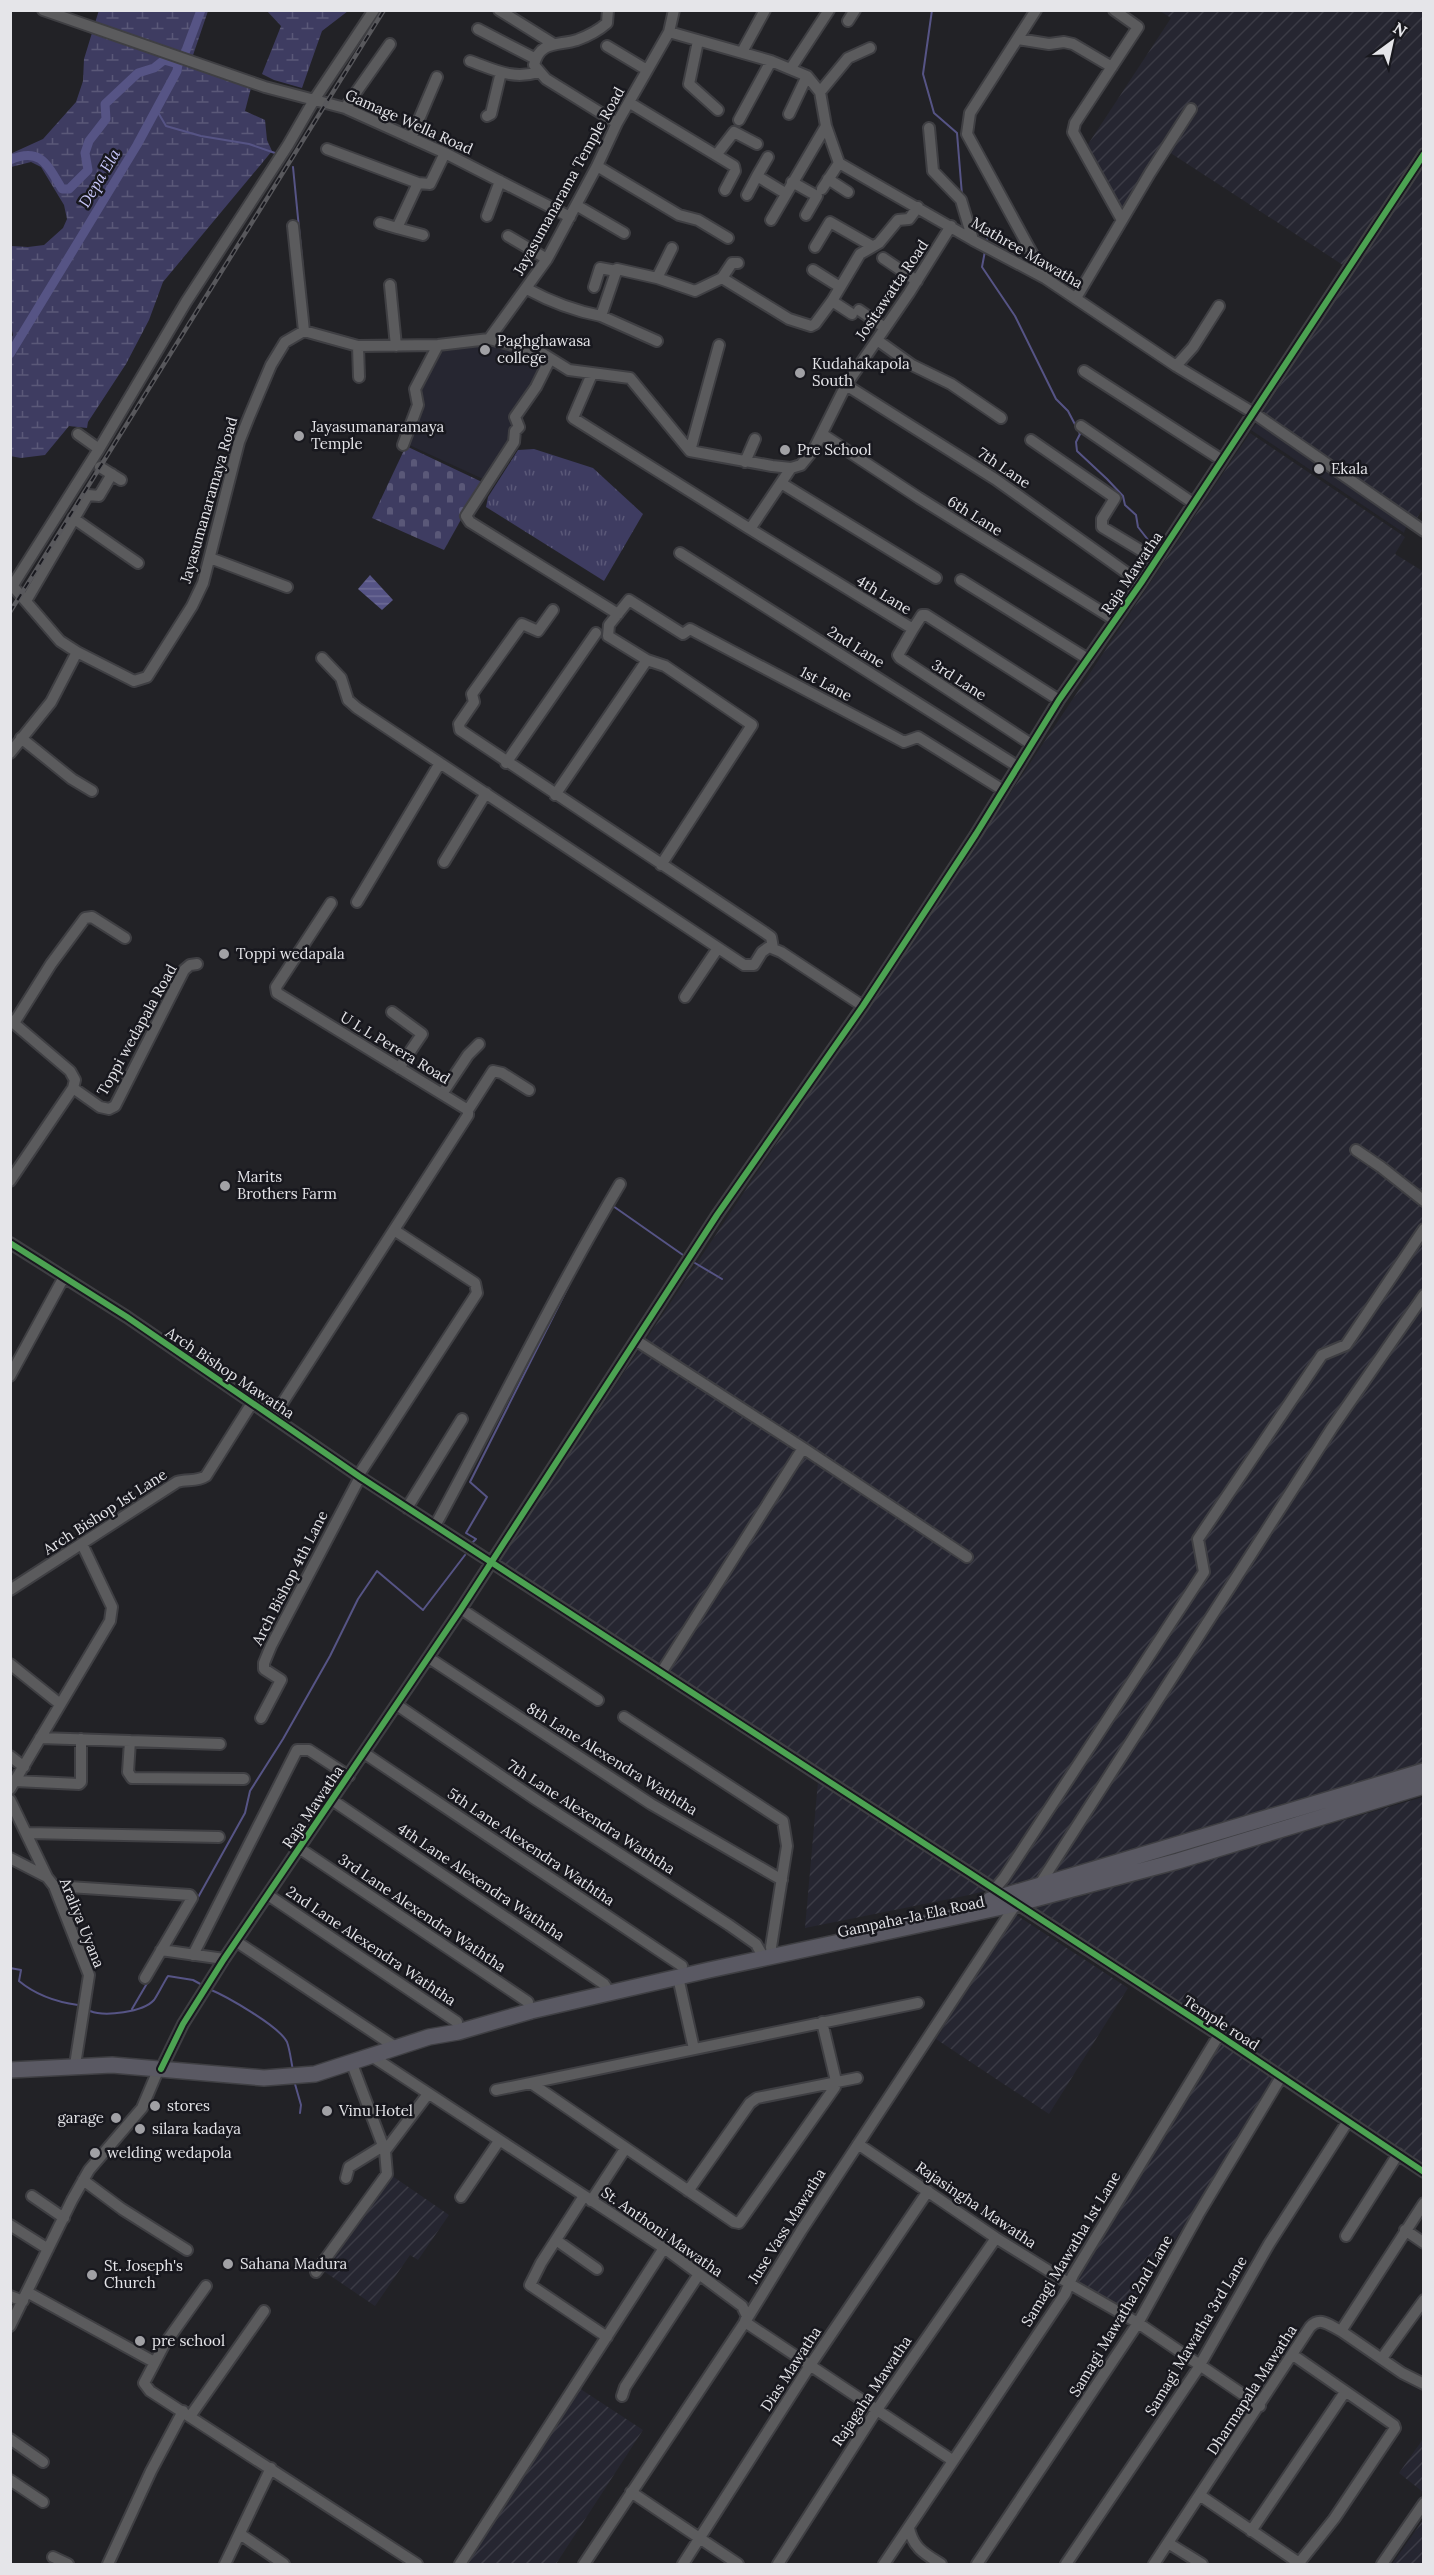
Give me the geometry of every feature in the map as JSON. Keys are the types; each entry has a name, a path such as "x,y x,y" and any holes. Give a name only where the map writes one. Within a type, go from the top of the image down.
{"highway":[{"name":"Gampaha-Ja Ela Road","path":"1005,1897 1424,1771"},
{"name":"Gampaha-Ja Ela Road","path":"10,2070 75,2065 132,2065 264,2078 299,2077 352,2064 429,2037 457,2022 528,2002 607,1988 1005,1897 1178,1861 1424,1786"},
{"name":"Gampaha-Ja Ela Road","path":"429,2037 459,2032 607,1988"}],"street":[{"name":"Gamage Wella Road","path":"43,10 265,87 345,108 445,153 570,217"},
{"path":"10,753 51,702 77,652 60,641 12,584 99,449 186,302 374,10"},
{"path":"500,10 552,43"},
{"path":"608,10 607,23 595,32 574,41 552,43 542,50 534,65 539,72 617,123"},
{"name":"Jayasumanarama Temple Road","path":"489,339 547,258 597,166 617,123 669,33 674,10"},
{"path":"742,52 765,10"},
{"path":"791,68 829,10"},
{"path":"848,21 855,10"},
{"path":"1036,10 970,113 967,134 1045,278"},
{"path":"1114,10 1138,27 1076,123 1073,132 1122,220"},
{"path":"478,29 536,59"},
{"path":"669,33 771,61 807,76 820,92 826,126 839,163 825,184 848,192"},
{"path":"1018,39 1049,44 1064,42 1073,44 1112,67"},
{"path":"698,41 689,84 718,110"},
{"path":"345,108 390,44"},
{"path":"607,46 647,70"},
{"path":"820,92 848,58 870,48"},
{"path":"470,61 501,72 524,76 539,72"},
{"path":"739,120 771,61"},
{"path":"487,116 491,114 501,72"},
{"path":"789,114 807,76"},
{"path":"411,138 437,77"},
{"path":"630,103 734,166 735,171 725,190"},
{"path":"1076,298 1191,110"},
{"path":"771,220 826,126"},
{"path":"929,129 933,171 961,200 973,240"},
{"path":"717,154 734,132 757,144"},
{"path":"327,149 418,183 430,184 445,153"},
{"name":"Raja Mawatha","path":"10,2326 83,2180 142,2108 183,2024 224,1959 429,1658 717,1215 863,1006 1059,700 1142,583 1155,559 1424,154"},
{"path":"747,195 768,157"},
{"name":"Mathree Mawatha","path":"839,163 973,240 1045,278 1176,366 1252,412 1424,531"},
{"path":"597,166 679,215 698,220 728,238"},
{"path":"757,176 785,193"},
{"path":"487,216 500,181"},
{"path":"792,182 817,196 806,215"},
{"path":"398,228 418,183"},
{"path":"576,205 624,233"},
{"path":"722,278 789,319 811,326 832,301 860,254 879,243 898,220 909,219 918,207"},
{"path":"815,247 830,222 872,246"},
{"path":"380,223 423,235"},
{"path":"293,226 304,331 358,346 438,345 489,339 540,352 569,370 630,378 636,382 690,450 745,462 791,468"},
{"name":"Jositawatta Road","path":"750,529 791,468 801,465 814,450 846,385 917,281 951,226"},
{"path":"508,236 547,258"},
{"path":"657,278 672,248"},
{"path":"601,316 616,270 615,257"},
{"path":"883,258 917,281"},
{"path":"594,287 600,268 657,278 695,291 722,278 732,263 738,263"},
{"path":"813,270 840,287"},
{"path":"390,285 396,346"},
{"path":"527,289 545,299 579,312 601,316 657,340"},
{"path":"832,301 885,328"},
{"path":"1176,366 1193,347 1219,306"},
{"name":"Jayasumanaramaya Road","path":"77,652 134,681 147,677 180,628 203,583 239,442 271,365 285,342 304,331"},
{"path":"876,340 912,365 951,384 1001,418"},
{"path":"403,445 418,405 415,388 438,345"},
{"path":"690,450 719,345"},
{"path":"358,346 359,377"},
{"path":"550,359 536,387 515,417 519,427 515,431 514,442 466,516 470,522 618,614 609,625 608,636 648,660 665,666 752,725 661,865"},
{"path":"1084,371 1222,460"},
{"name":"4th Lane","path":"592,374 573,418 913,629 922,615 926,615 1059,700"},
{"name":"7th Lane","path":"846,385 995,479 1142,583"},
{"path":"1081,426 1193,503"},
{"path":"78,434 99,449"},
{"name":"6th Lane","path":"822,434 919,498 1115,620"},
{"path":"745,462 755,439"},
{"path":"1030,440 1115,498 1102,519 1102,527 1155,559"},
{"path":"26,602 88,495 99,496 116,477 100,466"},
{"path":"781,483 936,578"},
{"path":"73,518 138,563"},
{"name":"2nd Lane","path":"680,554 1017,766"},
{"path":"210,558 287,587"},
{"path":"961,580 1088,659"},
{"name":"1st Lane","path":"618,614 629,600 683,633 690,629 904,742 918,737 1003,790"},
{"path":"553,610 538,631 522,624 472,694 474,702 459,724 460,730 506,763 771,937 773,948"},
{"name":"3rd Lane","path":"913,629 898,655 900,658 1031,744"},
{"path":"506,763 596,633"},
{"path":"322,658 341,678 348,700 744,965 754,965 762,952 769,947 773,948 863,1006"},
{"path":"555,795 648,660"},
{"path":"21,738 72,779 92,791"},
{"path":"357,902 440,763"},
{"path":"444,862 486,794"},
{"name":"U L L Perera Road","path":"331,903 276,987 277,993 468,1110"},
{"path":"10,1181 73,1088 75,1080 70,1071 12,1022 84,918 92,917 125,938"},
{"path":"685,997 718,948"},
{"name":"Toppi wedapala Road","path":"73,1088 100,1107 109,1109 115,1106 184,970 190,965 197,964"},
{"path":"392,1011 422,1034 399,1068"},
{"path":"442,1094 468,1055 480,1044"},
{"path":"274,1416 468,1115 468,1110 493,1071 502,1073 529,1090"},
{"path":"1356,1150 1424,1201"},
{"path":"435,1526 505,1396 570,1267 620,1184"},
{"name":"Juse Vass Mawatha","path":"584,2565 745,2322 858,2144 1005,1897 1204,1572 1198,1539 1322,1355 1346,1345 1424,1228"},
{"path":"359,1476 477,1293 475,1283 394,1230"},
{"name":"Arch Bishop Mawatha","path":"10,1243 274,1416 407,1508 661,1673"},
{"path":"10,1376 64,1277"},
{"path":"1038,1887 1332,1428 1424,1295"},
{"path":"637,1341 967,1557"},
{"name":"Arch Bishop 1st Lane","path":"10,1590 177,1482 186,1479 199,1480 206,1476 252,1403"},
{"path":"407,1508 462,1419"},
{"path":"661,1673 803,1448"},
{"name":"Arch Bishop 4th Lane","path":"261,1718 281,1680 264,1669 264,1663 359,1476"},
{"path":"13,1785 110,1621 111,1607 82,1544"},
{"path":"461,1609 598,1700"},
{"name":"8th Lane Alexendra Waththa","path":"429,1658 651,1804 782,1880"},
{"path":"10,1664 60,1704"},
{"name":"Temple road","path":"661,1673 1219,2035 1424,2172"},
{"name":"7th Lane Alexendra Waththa","path":"397,1705 729,1925 767,1953"},
{"path":"624,1717 783,1821 788,1846 767,1953"},
{"path":"40,1738 219,1744"},
{"path":"13,1785 79,1784 81,1782 81,1739"},
{"path":"130,1741 128,1772 132,1778 243,1779"},
{"path":"194,1955 297,1750 309,1750 349,1776"},
{"name":"5th Lane Alexendra Waththa","path":"364,1753 680,1972"},
{"path":"10,1756 24,1767"},
{"name":"Araliya Uyana","path":"10,1800 50,1882 89,1975 75,2065"},
{"name":"4th Lane Alexendra Waththa","path":"332,1800 607,1988"},
{"path":"27,1833 219,1837"},
{"name":"3rd Lane Alexendra Waththa","path":"300,1848 528,2002"},
{"path":"10,1858 50,1882 190,1895 192,1898 145,1978"},
{"name":"2nd Lane Alexendra Waththa","path":"268,1895 457,2022"},
{"path":"237,1942 397,2048"},
{"path":"161,1950 224,1959"},
{"path":"680,1972 694,2049"},
{"path":"496,2090 918,2002"},
{"path":"531,2083 625,2149 734,2222 739,2223 835,2088 836,2081 822,2022"},
{"name":"Samagi Mawatha 1st Lane","path":"884,2565 1070,2284 1073,2275 1219,2035"},
{"name":"St. Anthoni Mawatha","path":"373,2057 664,2248 742,2306 747,2316 745,2322 952,2460"},
{"path":"316,2272 387,2174 384,2149 352,2064"},
{"name":"Samagi Mawatha 2nd Lane","path":"978,2565 1138,2323 1198,2215 1281,2077"},
{"path":"688,2191 750,2103 757,2098 857,2078"},
{"path":"345,2178 349,2167 384,2149 428,2094"},
{"name":"Samagi Mawatha 3rd Lane","path":"1066,2565 1200,2364 1269,2244 1348,2121"},
{"path":"461,2197 499,2141"},
{"name":"Rajasingha Mawatha","path":"858,2144 996,2238 1138,2323 1260,2406"},
{"path":"608,2337 530,2285 556,2240 625,2149"},
{"path":"1346,2236 1398,2154"},
{"path":"83,2180 122,2209 187,2250"},
{"name":"Dias Mawatha","path":"682,2565 811,2364 928,2191"},
{"path":"32,2196 64,2218"},
{"path":"1424,2203 1341,2331 1424,2384"},
{"path":"10,2225 48,2249"},
{"path":"1405,2230 1424,2243"},
{"name":"Rajagaha Mawatha","path":"778,2565 876,2411 996,2238"},
{"path":"556,2240 597,2269"},
{"path":"460,2565 664,2248"},
{"path":"622,2396 699,2274"},
{"path":"206,2286 154,2362 144,2383 150,2391 417,2565"},
{"path":"10,2296 25,2296 154,2362"},
{"path":"1382,2358 1424,2300"},
{"path":"108,2565 152,2471 187,2413 264,2311"},
{"name":"Dharmapala Mawatha","path":"1154,2565 1315,2322 1326,2323 1341,2331"},
{"path":"1201,2496 1299,2563 1334,2519 1395,2428 1394,2425 1293,2355"},
{"path":"1251,2531 1345,2392"},
{"path":"10,2439 43,2462"},
{"path":"225,2565 271,2468"},
{"path":"10,2480 43,2502"},
{"path":"631,2492 738,2565"},
{"path":"1382,2565 1424,2503"},
{"path":"909,2528 911,2541 920,2551 941,2565"},
{"path":"240,2534 284,2565"},
{"path":"1168,2543 1202,2565"},
{"path":"53,2557 68,2565"}],"shaded area":[{"path":"1160,11 1423,11 1423,148 1346,267 1169,152 1127,218 1079,158 1171,18"},
{"path":"1423,163 1424,507 1417,518 1261,415"},
{"path":"488,345 538,356 546,360 512,416 514,427 509,443 485,480 407,444 418,391 439,348"},
{"name":"Ekala","path":"1258,422 1407,525 1404,533 1251,430"},
{"path":"1250,433 1405,537 1395,554 1424,572 1423,1764 1047,1875 969,1895 805,1928 819,1770 499,1560"},
{"path":"370,575 393,600 382,610 358,589"},
{"path":"1423,1797 1423,2167 1040,1918 1036,1906 1086,1895"},
{"path":"1015,1914 1128,1988 1049,2114 936,2039"},
{"path":"1218,2040 1277,2077 1128,2315 1071,2280"},
{"path":"388,2173 449,2215 418,2260 410,2255 375,2306 322,2270"},
{"path":"579,2388 643,2430 556,2564 465,2564"},
{"path":"1423,2439 1424,2492 1399,2473"},
{"path":"1423,2520 1423,2564 1392,2564"}],"green space":[{"path":"99,10 208,11 189,67 251,88 245,111 265,120 267,140 272,151 163,282 149,320 126,364 88,422 87,428 69,426 45,455 21,458 10,456 10,340 13,335 10,322 11,246 44,245 63,228 67,219 64,205 41,167 31,162 11,167 10,154 43,139 76,102 83,81 84,59"},
{"path":"267,11 348,11 322,31 302,88 262,74 281,26"},
{"path":"406,446 482,482 444,550 372,518"},
{"path":"534,449 593,468 643,514 604,581 486,507 488,497 518,450"}],"waterway":[{"name":"Depa Ela","path":"10,354 137,145 177,71 178,64 182,61 201,10"},
{"path":"932,10 923,74 934,113 957,133 962,195"},
{"path":"10,160 29,155 36,157 48,166 62,189 69,189 88,170 85,153 89,141 106,119 105,104 138,73 154,68 164,60 178,64"},
{"path":"156,109 166,126 201,136 249,144 275,153"},
{"path":"293,167 303,269"},
{"path":"972,220 974,225 989,235 987,239"},
{"path":"985,251 982,267 1015,316 1056,399 1068,411 1080,434 1076,442 1077,451 1123,496 1125,505 1136,515 1138,527 1156,550"},
{"path":"612,1207 683,1255"},
{"path":"695,1263 722,1279"},
{"path":"473,1542 476,1539 466,1533 487,1497 470,1482 570,1283"},
{"path":"196,1901 245,1813 250,1791 283,1739 330,1656 358,1599 377,1571 423,1610 465,1555"},
{"path":"10,1968 21,1970 19,1981 33,1991 54,2000 78,2005"},
{"path":"90,2011 105,2014 141,2008 154,2000 168,1976 193,1980 204,1986"},
{"path":"132,2009 149,1980"},
{"path":"209,1989 251,2012 282,2035 288,2045 293,2070"},
{"path":"295,2084 301,2105 300,2113"}],"railway":[{"path":"10,612 384,10"}],"cycle path":[{"path":"161,2069 183,2024 224,1959 461,1609 717,1215 863,1006 976,834 1059,700 1141,583 1424,154"},
{"path":"10,1243 127,1317 360,1477 1219,2035 1424,2172"}],"place":[{"name":"Paghghawasa college","path":"485,350"},
{"name":"Kudahakapola South","path":"800,373"},
{"name":"Jayasumanaramaya Temple","path":"299,436"},
{"name":"Pre School","path":"785,450"},
{"name":"Ekala","path":"1319,469"},
{"name":"Toppi wedapala","path":"224,954"},
{"name":"Marits Brothers Farm","path":"225,1186"},
{"name":"stores","path":"155,2106"},
{"name":"Vinu Hotel","path":"327,2111"},
{"name":"garage","path":"116,2118"},
{"name":"silara kadaya","path":"140,2129"},
{"name":"welding wedapola","path":"95,2153"},
{"name":"Sahana Madura","path":"228,2264"},
{"name":"St. Joseph's Church","path":"92,2275"},
{"name":"pre school","path":"140,2341"}]}
